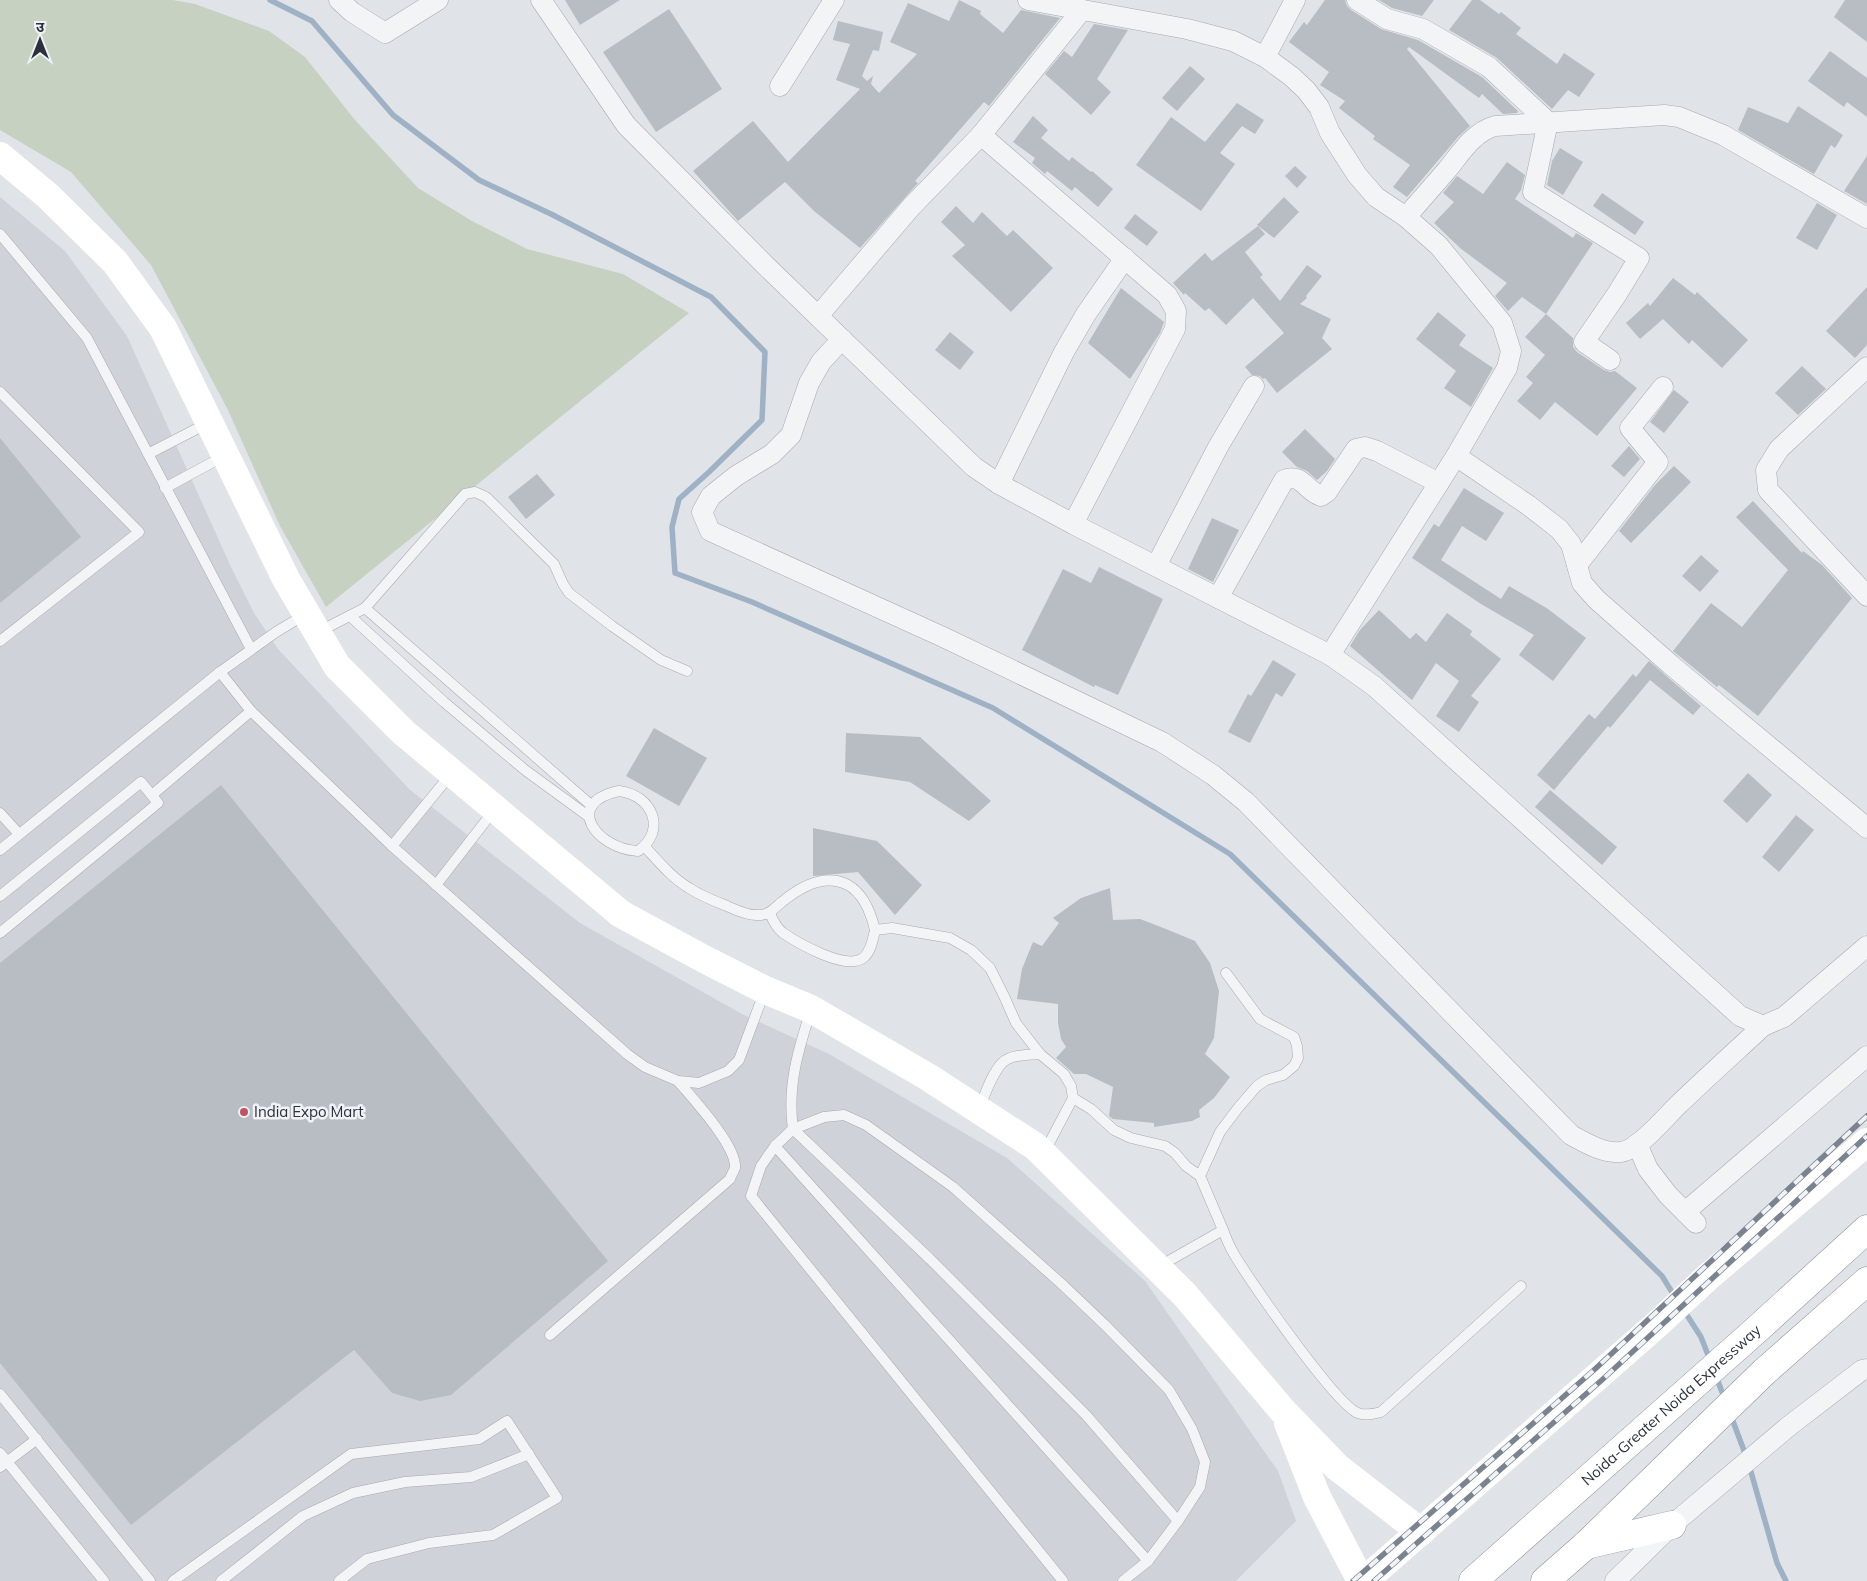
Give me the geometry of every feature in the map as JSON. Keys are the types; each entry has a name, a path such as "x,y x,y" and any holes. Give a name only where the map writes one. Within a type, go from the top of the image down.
{"main road":[{"path":"0,156 48,196 115,262 163,328 286,579 337,666 403,732 621,914 765,990 811,1009 928,1076 1036,1147 1186,1295 1282,1410 1337,1467 1421,1532"},
{"path":"1282,1410 1317,1497 1362,1581 1421,1532 1656,1326 1709,1276 1867,1142"},
{"name":"Noida-Greater Noida Expressway","path":"1474,1581 1867,1229"},
{"path":"1545,1581 1586,1545 1697,1435 1764,1372 1867,1281"},
{"path":"1586,1545 1672,1525"}],"street":[{"path":"339,0 352,12 384,33 438,0"},
{"path":"541,0 626,125 842,340 974,466 999,484 1073,524 1330,656 1374,686 1740,1016 1763,1026"},
{"path":"780,86 834,0"},
{"path":"1028,0 1187,29 1233,41 1265,57 1291,76 1306,90 1319,107 1330,133 1357,175 1376,197 1406,217 1439,246 1502,323 1511,351 1507,368 1456,456 1330,656"},
{"path":"1265,57 1295,0"},
{"path":"1357,0 1387,19 1423,29 1489,67 1548,122"},
{"path":"818,316 911,207 982,135 1082,10"},
{"path":"1406,217 1466,145 1479,133 1495,126 1664,115 1680,117 1723,135 1867,218"},
{"path":"1548,122 1533,192 1639,258 1584,342 1610,360"},
{"path":"982,135 1167,295 1176,311 1175,328 1073,524"},
{"path":"999,484 1064,352 1086,314 1125,258"},
{"path":"842,340 821,362 809,383 791,435 772,454 736,476 711,496 702,512 710,531 943,637 1162,742 1213,775 1253,809 1571,1136 1598,1149 1622,1152 1637,1144 1763,1026 1784,1017 1867,946"},
{"path":"1867,367 1779,449 1766,470 1768,490 1867,596"},
{"path":"1156,566 1218,447 1254,386"},
{"path":"1577,565 1658,462 1630,428 1662,387"},
{"path":"1218,598 1284,480 1292,477 1300,480 1312,493 1322,496 1327,492 1348,458 1356,449 1365,447 1378,451 1439,483"},
{"path":"1456,456 1528,505 1559,529 1571,544 1582,583 1596,599 1671,665 1867,828"},
{"path":"1637,1144 1648,1169 1668,1195 1690,1218 1867,1056"},
{"path":"1615,1581 1672,1525 1789,1426 1867,1368"}],"lane":[{"path":"0,234 87,338 251,649"},
{"path":"0,392 139,532 0,641"},
{"path":"148,454 209,422"},
{"path":"166,488 225,455"},
{"path":"0,850 251,649 312,623 350,616 365,608 465,494 475,492 486,498 543,552 554,564 562,584 569,593 661,660 687,671"},
{"path":"365,608 592,806"},
{"path":"350,616 444,702 518,764 588,816"},
{"path":"220,672 251,711 392,846 627,1054 645,1067 678,1081 699,1083 728,1071 739,1060 765,990"},
{"path":"152,795 251,711"},
{"path":"392,846 452,773"},
{"path":"0,896 141,782 158,803 0,933"},
{"path":"619,791 630,792 639,797 647,804 652,814 652,834 645,846 638,851 617,847 599,834 590,824 588,816 592,806 599,798 619,791"},
{"path":"436,886 495,809"},
{"path":"0,813 19,834"},
{"path":"645,846 667,871 688,888 743,913 757,916 770,914 792,894 810,885 822,880 840,881 854,888 863,900 872,915 875,930 868,951 862,959 854,962 842,961 819,953 783,932 770,914"},
{"path":"875,930 892,928 950,938 970,950 990,968 1016,1024 1040,1054 1064,1074 1070,1086 1073,1098 1044,1154"},
{"path":"1200,1176 1220,1132 1250,1094 1266,1080 1283,1075 1294,1066 1298,1058 1298,1046 1294,1037 1260,1019 1226,973"},
{"path":"811,1009 794,1067 790,1093 793,1129 930,1259 1086,1415 1178,1521"},
{"path":"979,1110 1003,1062 1016,1056 1040,1054"},
{"path":"550,1335 730,1178 735,1169 733,1154 725,1139 678,1081"},
{"path":"1073,1098 1091,1109 1114,1130 1131,1138 1165,1146 1186,1166 1200,1176 1233,1253 1334,1393 1359,1414 1381,1412 1520,1286"},
{"path":"1063,1581 751,1196 761,1166 775,1146 793,1129 824,1117 844,1115 866,1125 953,1187 1064,1286 1168,1390 1192,1429 1205,1462 1200,1487 1178,1521 1148,1561 1123,1581"},
{"path":"775,1146 1148,1561"},
{"path":"1158,1267 1223,1230"},
{"path":"0,1394 150,1581"},
{"path":"173,1581 351,1454 479,1439 507,1422 557,1498 494,1535 429,1543 367,1559 339,1581"},
{"path":"4,1464 37,1440"},
{"path":"0,1453 4,1464 104,1581"},
{"path":"221,1581 303,1516 353,1493 405,1482 471,1477 529,1454"}],"shaded area":[{"path":"0,197 65,251 127,336 231,567 254,613 278,649 409,789 580,923 742,1014 829,1054 1007,1158 1145,1281 1278,1471 1296,1521 1236,1581 0,1581"}],"green space":[{"path":"0,0 173,0 195,4 269,31 305,57 355,120 418,188 472,221 527,249 623,274 689,313 326,607 280,526 228,410 151,265 71,172 0,130"}],"building":[{"path":"565,0 620,0 580,25"},
{"path":"959,0 981,11 980,14 1003,33 1021,10 1060,18 989,106 984,102 915,181 918,183 860,248 814,211 785,182 738,221 693,171 753,121 788,162 860,89 836,80 850,44 833,40 838,21 883,32 879,51 873,50 862,76 867,81 873,76 871,84 879,93 917,54 890,42 908,3 949,21"},
{"path":"1325,0 1345,0 1351,10 1381,29 1418,40 1482,77 1518,111 1517,113 1503,114 1482,94 1479,98 1409,47 1407,49 1470,126 1459,136 1407,197 1393,187 1410,165 1373,139 1375,136 1339,108 1345,101 1320,85 1329,72 1289,42 1304,22 1307,25"},
{"path":"1379,0 1434,0 1422,16 1392,8"},
{"path":"1472,0 1480,0 1499,14 1501,12 1521,28 1516,34 1557,64 1564,53 1595,74 1579,97 1568,90 1552,109 1497,58 1449,30"},
{"path":"1845,0 1867,0 1867,42 1834,17"},
{"path":"669,9 722,89 656,132 603,52"},
{"path":"1094,24 1128,30 1097,79 1111,92 1091,115 1045,74 1064,51 1072,57"},
{"path":"1830,51 1867,78 1867,117 1847,102 1844,107 1808,81"},
{"path":"1190,66 1205,79 1177,111 1162,98"},
{"path":"1237,103 1264,120 1255,134 1242,126 1220,153 1235,164 1201,211 1136,165 1171,117 1205,142"},
{"path":"1798,106 1843,135 1835,148 1831,145 1814,174 1738,130 1748,107 1788,123"},
{"path":"1033,116 1048,130 1041,138 1069,161 1072,157 1113,189 1098,207 1075,187 1072,191 1047,171 1045,174 1032,163 1035,158 1013,142"},
{"path":"1560,148 1583,162 1563,195 1547,185 1552,161"},
{"path":"1867,156 1867,204 1844,191"},
{"path":"1507,162 1525,175 1521,190 1515,199 1573,238 1576,233 1593,243 1546,314 1522,297 1508,311 1495,296 1507,283 1460,248 1434,223 1454,202 1443,193 1457,176 1483,194"},
{"path":"1295,166 1307,177 1297,188 1285,176"},
{"path":"1602,193 1644,222 1635,235 1593,206"},
{"path":"1284,197 1299,212 1274,238 1257,225"},
{"path":"1817,203 1837,215 1817,250 1796,238"},
{"path":"956,206 973,223 982,212 1007,236 1013,230 1053,268 1011,312 952,256 965,245 941,222"},
{"path":"1135,214 1158,232 1147,246 1124,228"},
{"path":"1258,226 1265,234 1245,252 1263,275 1260,277 1280,301 1307,265 1322,276 1306,296 1307,298 1300,304 1331,319 1322,338 1332,349 1277,393 1265,378 1252,375 1245,367 1284,333 1253,298 1226,325 1209,308 1205,311 1185,293 1184,295 1173,283 1205,253 1212,261"},
{"path":"1673,278 1695,295 1697,292 1748,340 1722,368 1692,340 1689,344 1663,319 1640,339 1626,323 1648,303 1650,306"},
{"path":"1867,287 1867,345 1855,358 1826,331"},
{"path":"1121,288 1164,322 1160,333 1130,379 1088,343"},
{"path":"1438,312 1466,335 1459,345 1493,368 1471,407 1444,388 1456,371 1416,339"},
{"path":"1546,314 1573,338 1573,347 1577,352 1604,370 1615,371 1637,388 1597,436 1555,402 1540,420 1517,401 1533,383 1526,377 1545,355 1525,337"},
{"path":"950,332 974,352 960,370 935,350"},
{"path":"1802,366 1826,389 1798,415 1775,393"},
{"path":"1674,390 1689,402 1664,433 1650,422"},
{"path":"1305,429 1335,459 1327,471 1317,480 1307,471 1297,467 1282,452"},
{"path":"0,438 81,537 0,603"},
{"path":"1629,446 1640,459 1624,477 1611,466"},
{"path":"1674,466 1691,482 1631,543 1619,531 1655,485"},
{"path":"537,474 555,495 526,519 508,497"},
{"path":"1464,488 1504,513 1486,541 1462,526 1441,560 1501,599 1509,586 1548,609 1586,638 1553,681 1519,655 1534,635 1481,604 1412,558 1434,524 1439,527"},
{"path":"1753,501 1802,553 1803,551 1822,565 1852,598 1758,716 1719,685 1717,687 1673,651 1711,603 1742,627 1788,570 1736,517"},
{"path":"1212,518 1239,530 1213,582 1188,569"},
{"path":"1701,555 1719,571 1700,592 1682,576"},
{"path":"1099,567 1163,599 1118,695 1095,685 1094,687 1022,650 1063,569 1091,583"},
{"path":"1379,610 1410,639 1416,633 1426,642 1447,613 1472,631 1470,635 1501,659 1471,696 1479,702 1459,732 1436,716 1459,681 1436,663 1412,700 1350,646 1360,630"},
{"path":"1273,660 1296,674 1282,697 1276,693 1250,743 1228,732 1248,694 1251,696"},
{"path":"1649,661 1701,706 1693,715 1650,680 1554,790 1537,775 1589,714 1595,719 1633,674 1636,677"},
{"path":"654,728 707,758 679,806 626,776"},
{"path":"846,733 920,737 991,801 969,821 910,782 845,772"},
{"path":"1748,773 1772,795 1747,823 1723,801"},
{"name":"India Expo Mart","path":"221,785 608,1261 451,1395 420,1401 392,1393 354,1350 131,1525 0,1363 0,963"},
{"path":"1550,790 1617,847 1602,865 1535,807"},
{"path":"1796,815 1814,830 1779,872 1762,857"},
{"path":"813,828 877,841 922,885 895,915 858,872 813,876"},
{"path":"1110,888 1113,920 1140,919 1195,941 1210,963 1219,991 1214,1038 1205,1054 1230,1077 1214,1098 1199,1110 1200,1117 1192,1121 1154,1127 1154,1123 1113,1119 1109,1116 1113,1087 1086,1074 1074,1074 1056,1058 1066,1047 1061,1039 1058,1023 1058,1004 1017,999 1022,969 1033,942 1042,946 1059,923 1053,918 1081,898"}],"waterway":[{"path":"270,0 312,21 393,115 479,180 551,214 711,297 765,352 762,420 679,499 672,527 675,573 752,602 993,708 1230,854 1662,1276 1675,1297"},
{"path":"1683,1309 1701,1337 1710,1360"},
{"path":"1716,1376 1725,1400"},
{"path":"1731,1416 1746,1456"},
{"path":"1749,1465 1777,1563 1786,1581"}],"railway":[{"path":"1353,1581 1594,1370 1867,1116"},
{"path":"1374,1581 1603,1379 1867,1136"}],"place":[{"name":"India Expo Mart","path":"244,1112"}]}
